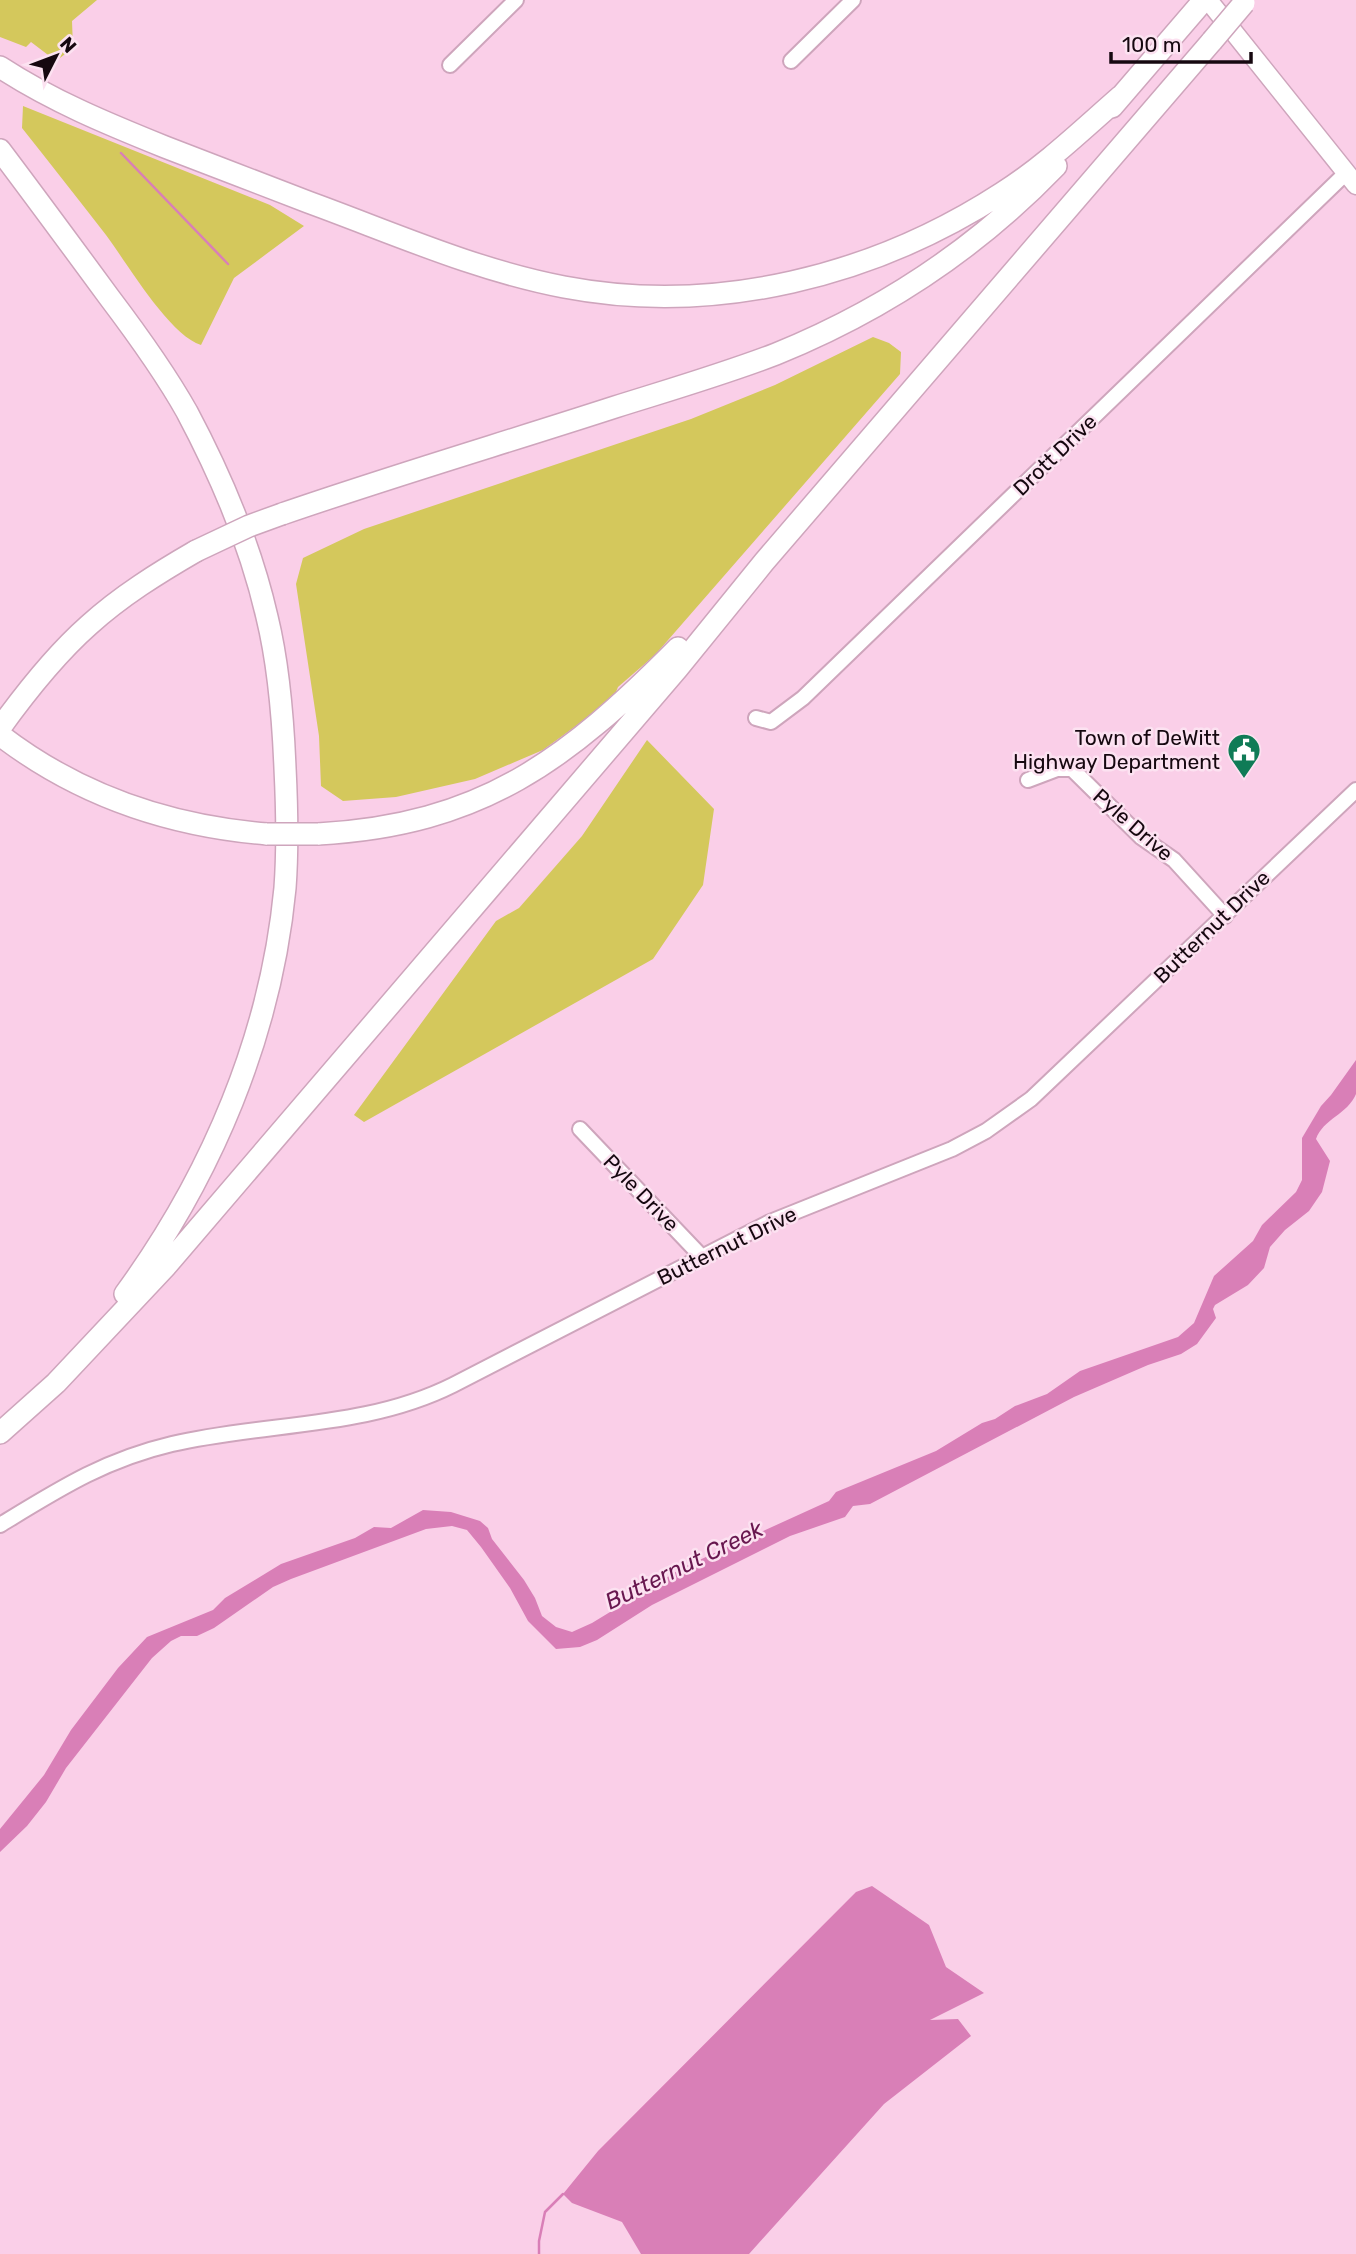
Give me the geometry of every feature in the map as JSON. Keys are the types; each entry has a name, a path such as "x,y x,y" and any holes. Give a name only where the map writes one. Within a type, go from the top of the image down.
{"highway":[{"path":"0,1433 56,1382 130,1307 1245,1"},
{"path":"0,728 42,674 90,624 151,578 196,551 282,514 732,370 786,350 865,312 936,269 975,241 1050,173 1201,5"},
{"path":"0,67 31,87 96,119 472,264 563,287 624,296 707,295 797,283 897,250 936,232 1004,192 1044,162 1121,96"},
{"path":"0,150 166,377 214,466 238,527 267,617 283,716 288,824 285,888 266,996 250,1054 235,1097 204,1168 173,1224 93,1343"},
{"path":"0,735 81,785 134,808 197,825 267,834 318,834 411,822 451,810 505,788 539,769 582,738 624,703 764,562"}],"main road":[{"path":"1201,5 1351,179"}],"street":[{"path":"450,65 516,0"},
{"path":"791,61 853,0"},
{"name":"Drott Drive","path":"756,718 771,722 803,698 1351,179"},
{"name":"Pyle Drive","path":"1028,780 1057,769 1072,769 1141,837 1174,860 1225,916"},
{"name":"Butternut Drive","path":"0,1525 81,1476 121,1458 174,1444 362,1416 417,1401 770,1222 952,1149 1009,1116 1031,1098 1356,790"},
{"name":"Pyle Drive","path":"580,1129 702,1257"}],"shaded area":[{"path":"0,0 97,0 72,21 73,48 56,61 31,42 26,47 0,37"},
{"path":"23,106 270,205 304,226 234,278 201,345 189,339 162,313 106,235 22,128"},
{"path":"873,337 889,343 901,352 900,374 655,655 618,687 613,699 543,750 475,779 396,797 343,801 321,786 319,736 296,584 303,558 364,529 691,419 775,385"},
{"path":"647,740 714,809 703,885 653,959 364,1122 354,1115 496,921 519,908 582,836"},
{"path":"1356,1060 1356,1094 1347,1107 1324,1126 1316,1139 1330,1161 1322,1192 1309,1211 1285,1230 1270,1247 1264,1268 1248,1285 1215,1305 1213,1309 1216,1318 1197,1344 1181,1354 1074,1397 870,1504 853,1506 845,1517 790,1536 652,1605 597,1640 580,1647 556,1649 528,1621 510,1588 467,1530 452,1526 426,1529 291,1579 273,1587 214,1628 197,1636 181,1636 171,1641 152,1658 66,1768 46,1802 27,1826 0,1852 0,1829 44,1775 71,1730 118,1668 147,1637 213,1610 225,1598 281,1564 355,1538 374,1527 391,1528 423,1510 451,1512 480,1521 488,1528 492,1539 524,1580 542,1616 556,1627 572,1632 592,1623 684,1567 829,1501 836,1492 936,1451 1015,1406 1047,1394 1080,1371 1178,1337 1194,1323 1214,1276 1253,1241 1262,1225 1296,1192 1302,1180 1302,1138 1321,1106"},
{"path":"872,1886 929,1925 946,1967 984,1993 930,2020 958,2019 971,2036 884,2104 749,2254 641,2254 622,2222 572,2203 563,2194 598,2151 856,1892"}],"waterway":[{"path":"121,153 228,264"},
{"path":"539,2254 545,2212 563,2194"}],"place":[{"name":"Town of DeWitt Highway Department","path":"1244,780"}],"water label":[{"name":"Butternut Creek","path":"684,1565"}]}
